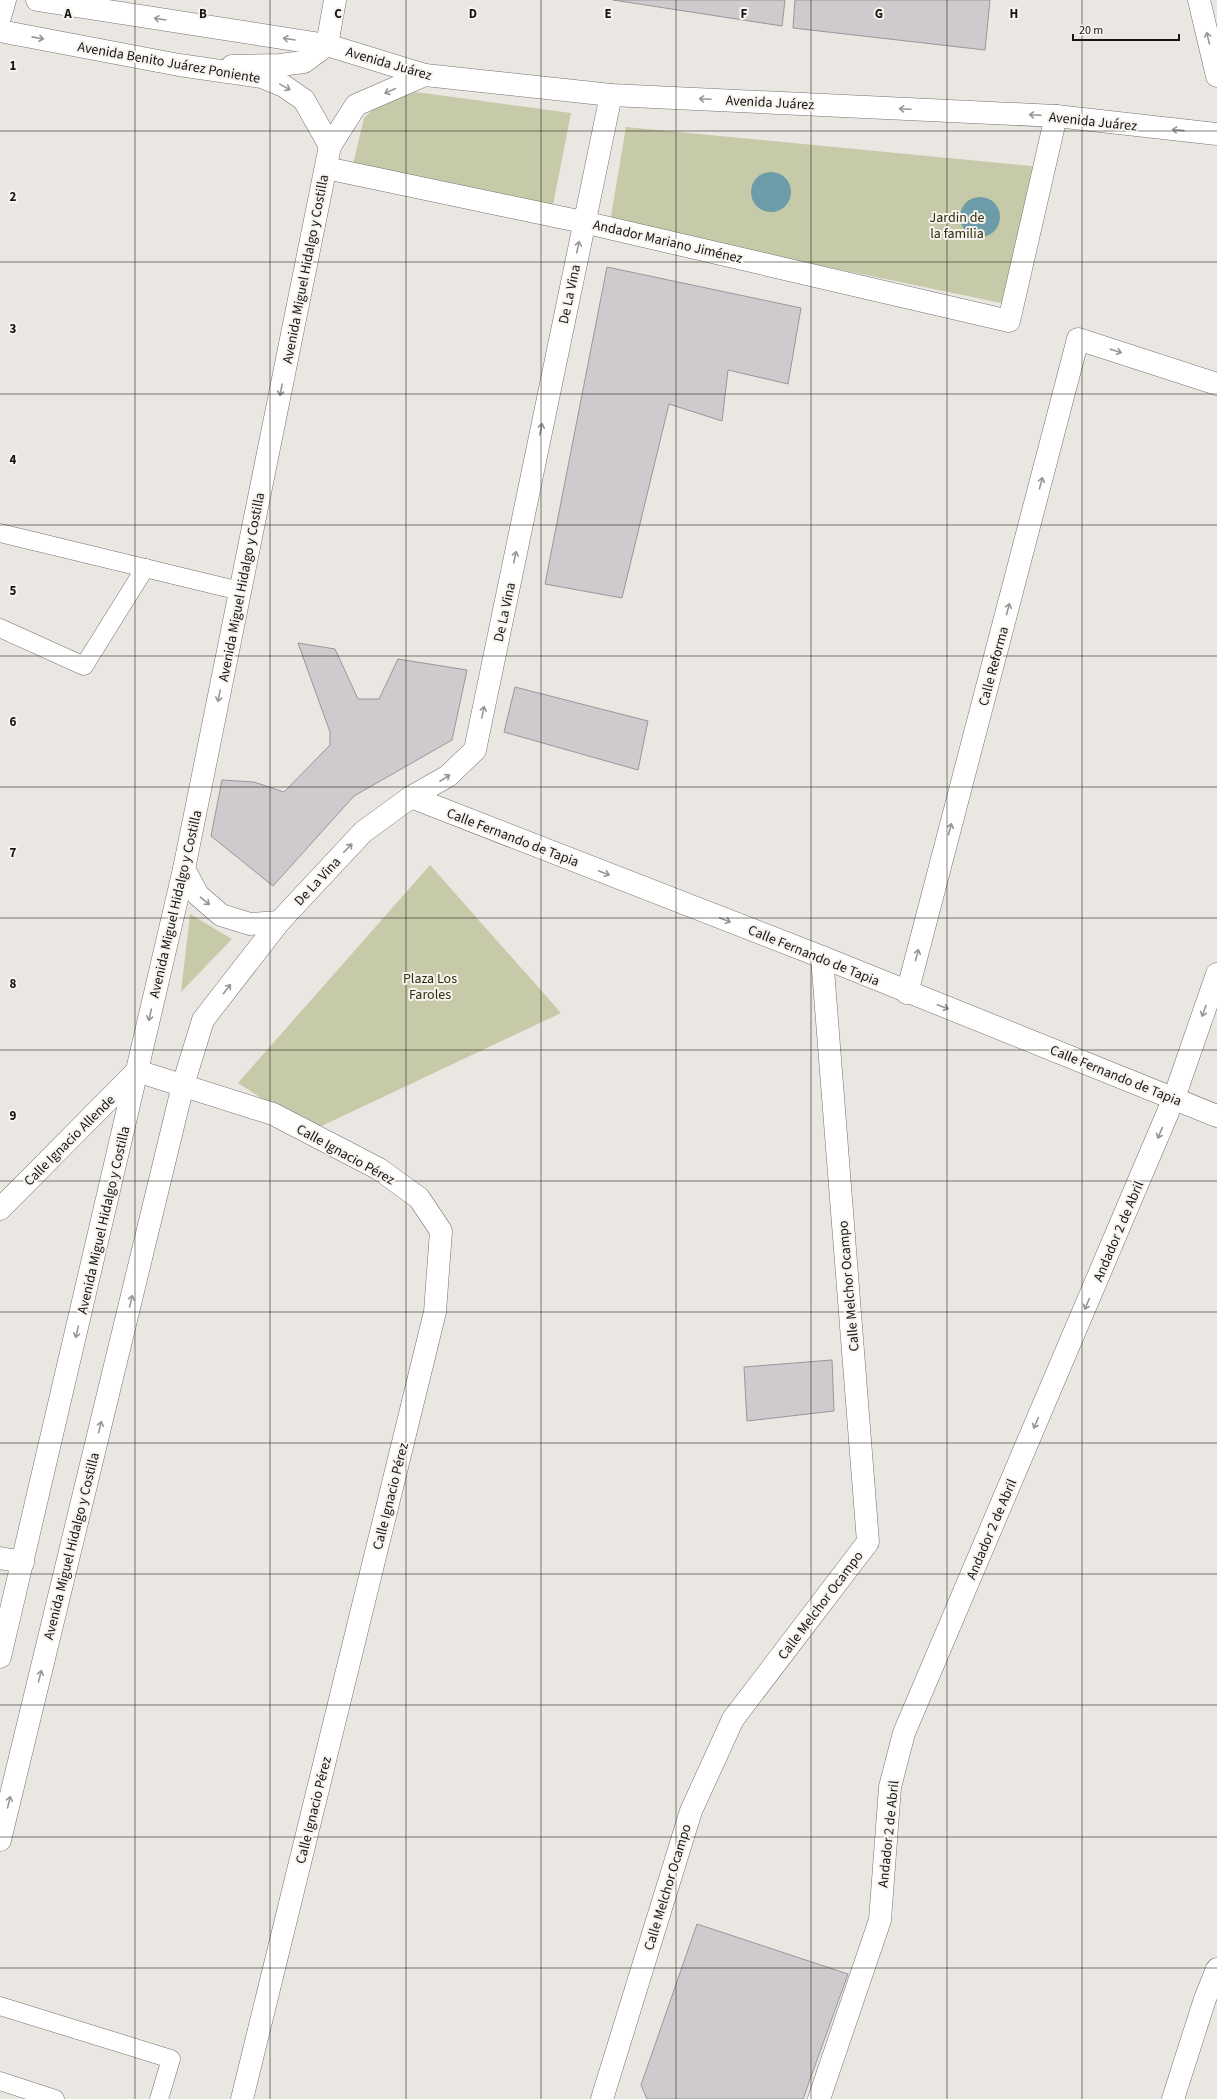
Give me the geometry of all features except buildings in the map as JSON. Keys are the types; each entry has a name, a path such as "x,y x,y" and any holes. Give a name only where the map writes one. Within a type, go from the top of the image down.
{"street":[{"path":"0,17 5,0"},
{"path":"37,0 327,45"},
{"path":"179,65 280,65 304,62 327,45 335,0"},
{"path":"1199,0 1217,76"},
{"name":"Avenida Benito Juárez Poniente","path":"0,31 179,65 262,77 284,86 304,100 330,146"},
{"name":"Avenida Juárez","path":"327,45 425,75 611,95 1056,116 1217,134"},
{"path":"330,146 356,105 425,75"},
{"name":"De La Vina","path":"203,1020 279,922 363,832 411,797 448,776 475,750 611,95"},
{"name":"Andador Mariano Jiménez","path":"326,168 584,222 1008,321 1056,116"},
{"name":"Avenida Miguel Hidalgo y Costilla","path":"0,1657 184,869 330,146"},
{"name":"Calle Reforma","path":"907,993 1078,339 1217,384"},
{"name":"Calle Fernando de Tapia","path":"411,797 822,958 1217,1116"},
{"path":"184,869 198,895 221,914 250,924 279,922"},
{"name":"Calle Melchor Ocampo","path":"602,2099 691,1811 733,1719 868,1542 822,958"},
{"name":"Andador 2 de Abril","path":"819,2099 880,1920 890,1787 904,1733 1174,1098 1217,974"},
{"name":"Avenida Miguel Hidalgo y Costilla","path":"0,1840 183,1085 203,1020"},
{"name":"Calle Ignacio Pérez","path":"137,1071 273,1114 379,1169 419,1198 441,1231 435,1312 242,2099"},
{"name":"Calle Ignacio Allende","path":"0,1209 137,1071"},
{"path":"0,1558 23,1562"},
{"path":"1173,2099 1205,1999 1217,1969"}],"lane":[{"path":"0,533 240,591"},
{"path":"0,628 84,666 145,568"},
{"path":"0,2006 171,2059 159,2099"},
{"path":"0,2082 55,2099"}],"green space":[{"path":"416,92 571,113 553,205 353,164 364,118 386,97"},
{"name":"Jardin de la familia","path":"626,127 1041,167 1006,304 610,222"},
{"name":"Plaza Los Faroles","path":"430,865 561,1013 311,1131 238,1083"},
{"path":"190,914 232,939 181,992"}],"water":[{"path":"775,172 782,175 788,181 791,192 790,200 782,209 775,212 767,212 760,209 752,200 751,188 754,181 763,173"},
{"path":"984,197 991,200 997,206 1000,217 999,225 991,234 984,237 976,237 969,234 961,225 960,213 963,206 972,198"}]}
